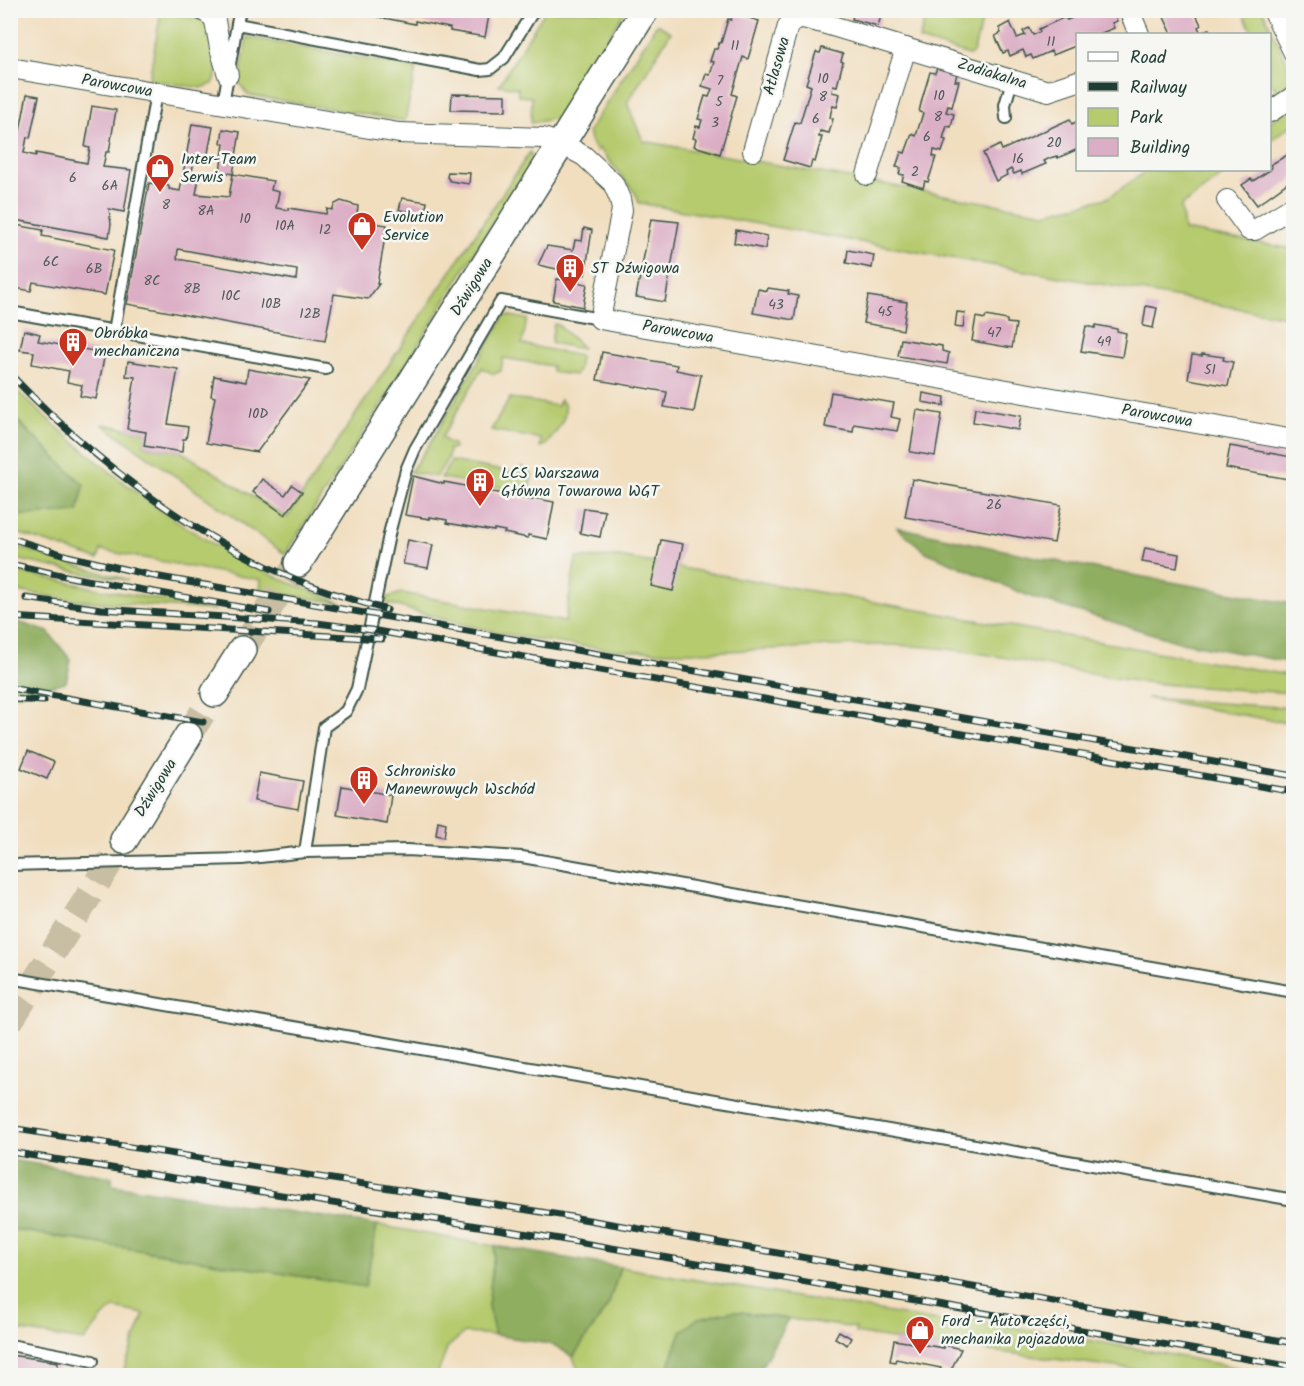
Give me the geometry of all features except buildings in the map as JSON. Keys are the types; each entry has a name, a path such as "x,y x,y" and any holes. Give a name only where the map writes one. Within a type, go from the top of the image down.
{"main road":[{"name":"Dźwigowa","path":"298,563 645,10"},
{"path":"215,693 242,650"},
{"name":"Dźwigowa","path":"124,840 188,736"}],"street":[{"path":"202,10 212,16 215,21 228,75"},
{"path":"1129,10 1139,33"},
{"path":"1273,10 1293,53"},
{"name":"Zodiakalna","path":"821,16 906,48 1048,91 1076,81"},
{"name":"Atlasowa","path":"753,152 788,26 799,17 821,16"},
{"path":"867,176 906,48"},
{"name":"Parowcowa","path":"10,68 399,133 543,138 562,144 584,156 613,183 620,199 622,210 600,319 1293,440"},
{"path":"1271,111 1293,96"},
{"path":"1227,200 1249,230 1255,230 1293,206"}],"lane":[{"path":"223,104 240,10"},
{"path":"237,24 480,70 490,69 504,58 534,10"},
{"path":"1006,118 1005,105 1012,81"},
{"path":"114,331 156,93"},
{"path":"305,852 324,727 346,711 357,689 390,530 406,470 415,449 501,301 600,319"},
{"path":"10,312 326,369"},
{"path":"10,865 242,859 305,852 407,850 522,857 1293,992"},
{"path":"10,978 1293,1200"},
{"path":"10,1345 93,1361"}],"green space":[{"path":"545,11 625,11 558,118 531,123 532,97 518,96 518,88 499,85"},
{"path":"927,11 985,11 973,53 969,55 919,40"},
{"path":"1242,11 1263,11 1287,62 1289,71 1287,93 1278,95 1271,81 1271,33 1253,33"},
{"path":"161,12 209,21 217,61 213,84 201,88 149,80"},
{"path":"657,24 671,32 627,103 643,141 1045,213 1107,198 1147,171 1194,171 1197,175 1203,171 1229,171 1181,206 1184,230 1293,249 1293,318 639,203 636,194 599,148 597,151 591,143 588,132"},
{"path":"247,37 416,68 405,121 248,95 239,83"},
{"path":"1293,104 1293,124 1271,140 1271,121"},
{"path":"530,152 534,163 530,171 515,186 390,391 285,554 102,424 146,432 144,446 182,452 287,518"},
{"path":"505,315 527,319 522,344 580,356 578,371 575,375 552,372 552,366 503,358 501,371 494,374 482,368 442,437 453,444 454,449 449,449 448,458 436,477 410,472 429,445"},
{"path":"554,324 582,347 581,349 551,343"},
{"path":"10,384 90,456 147,500 206,540 250,565 342,603 260,591 261,580 101,550 98,559 11,531 11,516 78,511 84,486 11,414"},
{"path":"510,398 558,406 560,399 564,404 562,422 546,445 540,447 541,439 491,430"},
{"path":"10,414 84,485 78,512 11,516"},
{"path":"451,461 519,474 521,467 529,470 532,475 529,492 441,478"},
{"path":"896,527 1050,560 1293,604 1293,663 1176,641 1031,597 926,552"},
{"path":"10,544 128,580 81,573 11,558"},
{"path":"619,557 1293,676 1293,693 1136,681 989,655 914,646 857,645 688,652 611,649 496,632 384,602 388,597 402,593 565,622 576,558"},
{"path":"11,570 216,610 72,600 11,590"},
{"path":"18,622 48,632 71,660 66,682 11,696 11,623"},
{"path":"1146,698 1293,708 1293,724"},
{"path":"11,1160 112,1177 112,1185 377,1225 365,1287 11,1229"},
{"path":"377,1225 495,1246 488,1306 495,1335 464,1333 448,1347 437,1375 122,1375 144,1314 114,1308 104,1316 84,1341 11,1329 10,1229 365,1287"},
{"path":"495,1246 620,1267 609,1304 573,1357 554,1345 495,1335 488,1306"},
{"path":"620,1267 967,1326 968,1319 1275,1375 1179,1375 945,1345 944,1348 855,1333 856,1328 733,1311 681,1332 666,1375 580,1375 573,1357 609,1304"},
{"path":"733,1311 788,1319 757,1375 666,1375 681,1332 698,1318"}],"tunnel":[{"path":"242,650 298,563"},
{"path":"188,736 215,693"},
{"path":"10,1021 124,840"}],"railway":[{"path":"10,374 41,405 108,464 143,492 218,541 297,580 387,610"},
{"path":"10,538 68,556 154,576 1294,776"},
{"path":"10,564 75,578 269,612"},
{"path":"26,598 101,609 317,623 371,630 1294,792"},
{"path":"10,617 382,639"},
{"path":"10,688 203,722"},
{"path":"10,699 44,701"},
{"path":"10,1128 560,1215 1294,1343"},
{"path":"10,1152 560,1239 1294,1367"}],"place":[{"name":"Inter-Team Serwis","path":"160,194"},
{"name":"Evolution Service","path":"362,252"},
{"name":"ST Dźwigowa","path":"570,294"},
{"name":"Obróbka mechaniczna","path":"73,368"},
{"name":"LCS Warszawa Główna Towarowa WGT","path":"480,508"},
{"name":"Schronisko Manewrowych Wschód","path":"364,806"},
{"name":"Ford - Auto części, mechanika pojazdowa","path":"920,1356"}]}
